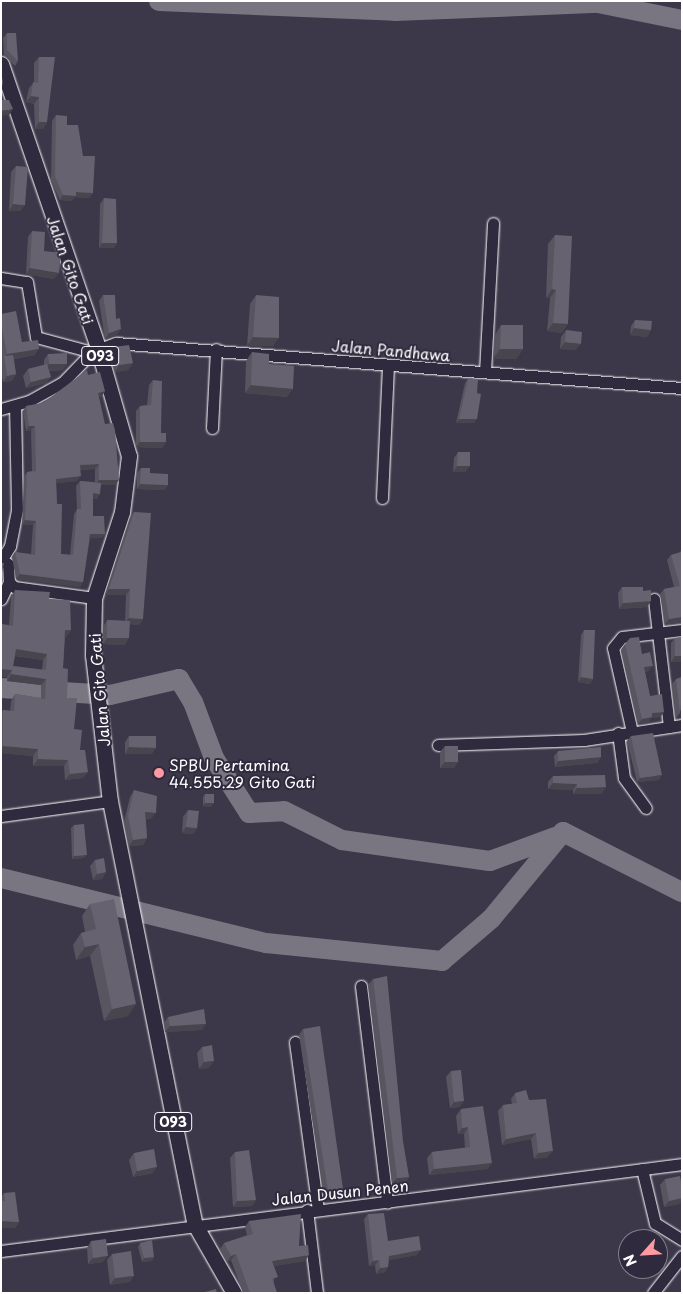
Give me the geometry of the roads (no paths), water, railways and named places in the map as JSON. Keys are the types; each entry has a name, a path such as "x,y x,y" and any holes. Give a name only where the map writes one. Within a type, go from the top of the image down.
{"main road":[{"name":"Jalan Gito Gati","path":"1,64 127,444 130,470 94,598 93,655 110,801 194,1223 234,1293"}],"street":[{"path":"485,372 493,223"},
{"path":"1,278 27,282 36,337 95,350"},
{"name":"Jalan Pandhawa","path":"95,350 116,343 216,349 388,366 682,388"},
{"path":"212,428 216,349"},
{"path":"1,408 15,406 62,384 95,350"},
{"path":"382,498 388,366"},
{"path":"1,599 9,582 8,564 2,559 10,546 17,509 15,406"},
{"path":"9,582 94,598"},
{"path":"654,599 669,727"},
{"path":"632,732 612,648 622,637 682,630"},
{"path":"438,745 584,740 618,733 682,725"},
{"path":"618,733 624,778 646,808"},
{"path":"1,816 110,801"},
{"path":"361,986 387,1202"},
{"path":"295,1042 312,1210 317,1293"},
{"name":"Jalan Dusun Penen","path":"1,1251 194,1223 387,1202 682,1164"},
{"path":"642,1169 655,1223 682,1240"},
{"path":"653,1293 682,1256"}],"waterway":[{"path":"159,1 395,11 598,3 682,20"},
{"path":"1,688 110,695 179,679 193,702 214,758 249,813 284,811 342,840 490,861 555,837"},
{"path":"1,878 266,943 442,961 491,919 563,832 682,892"}],"place":[{"name":"SPBU Pertamina 44.555.29 Gito Gati","path":"159,773"}]}
